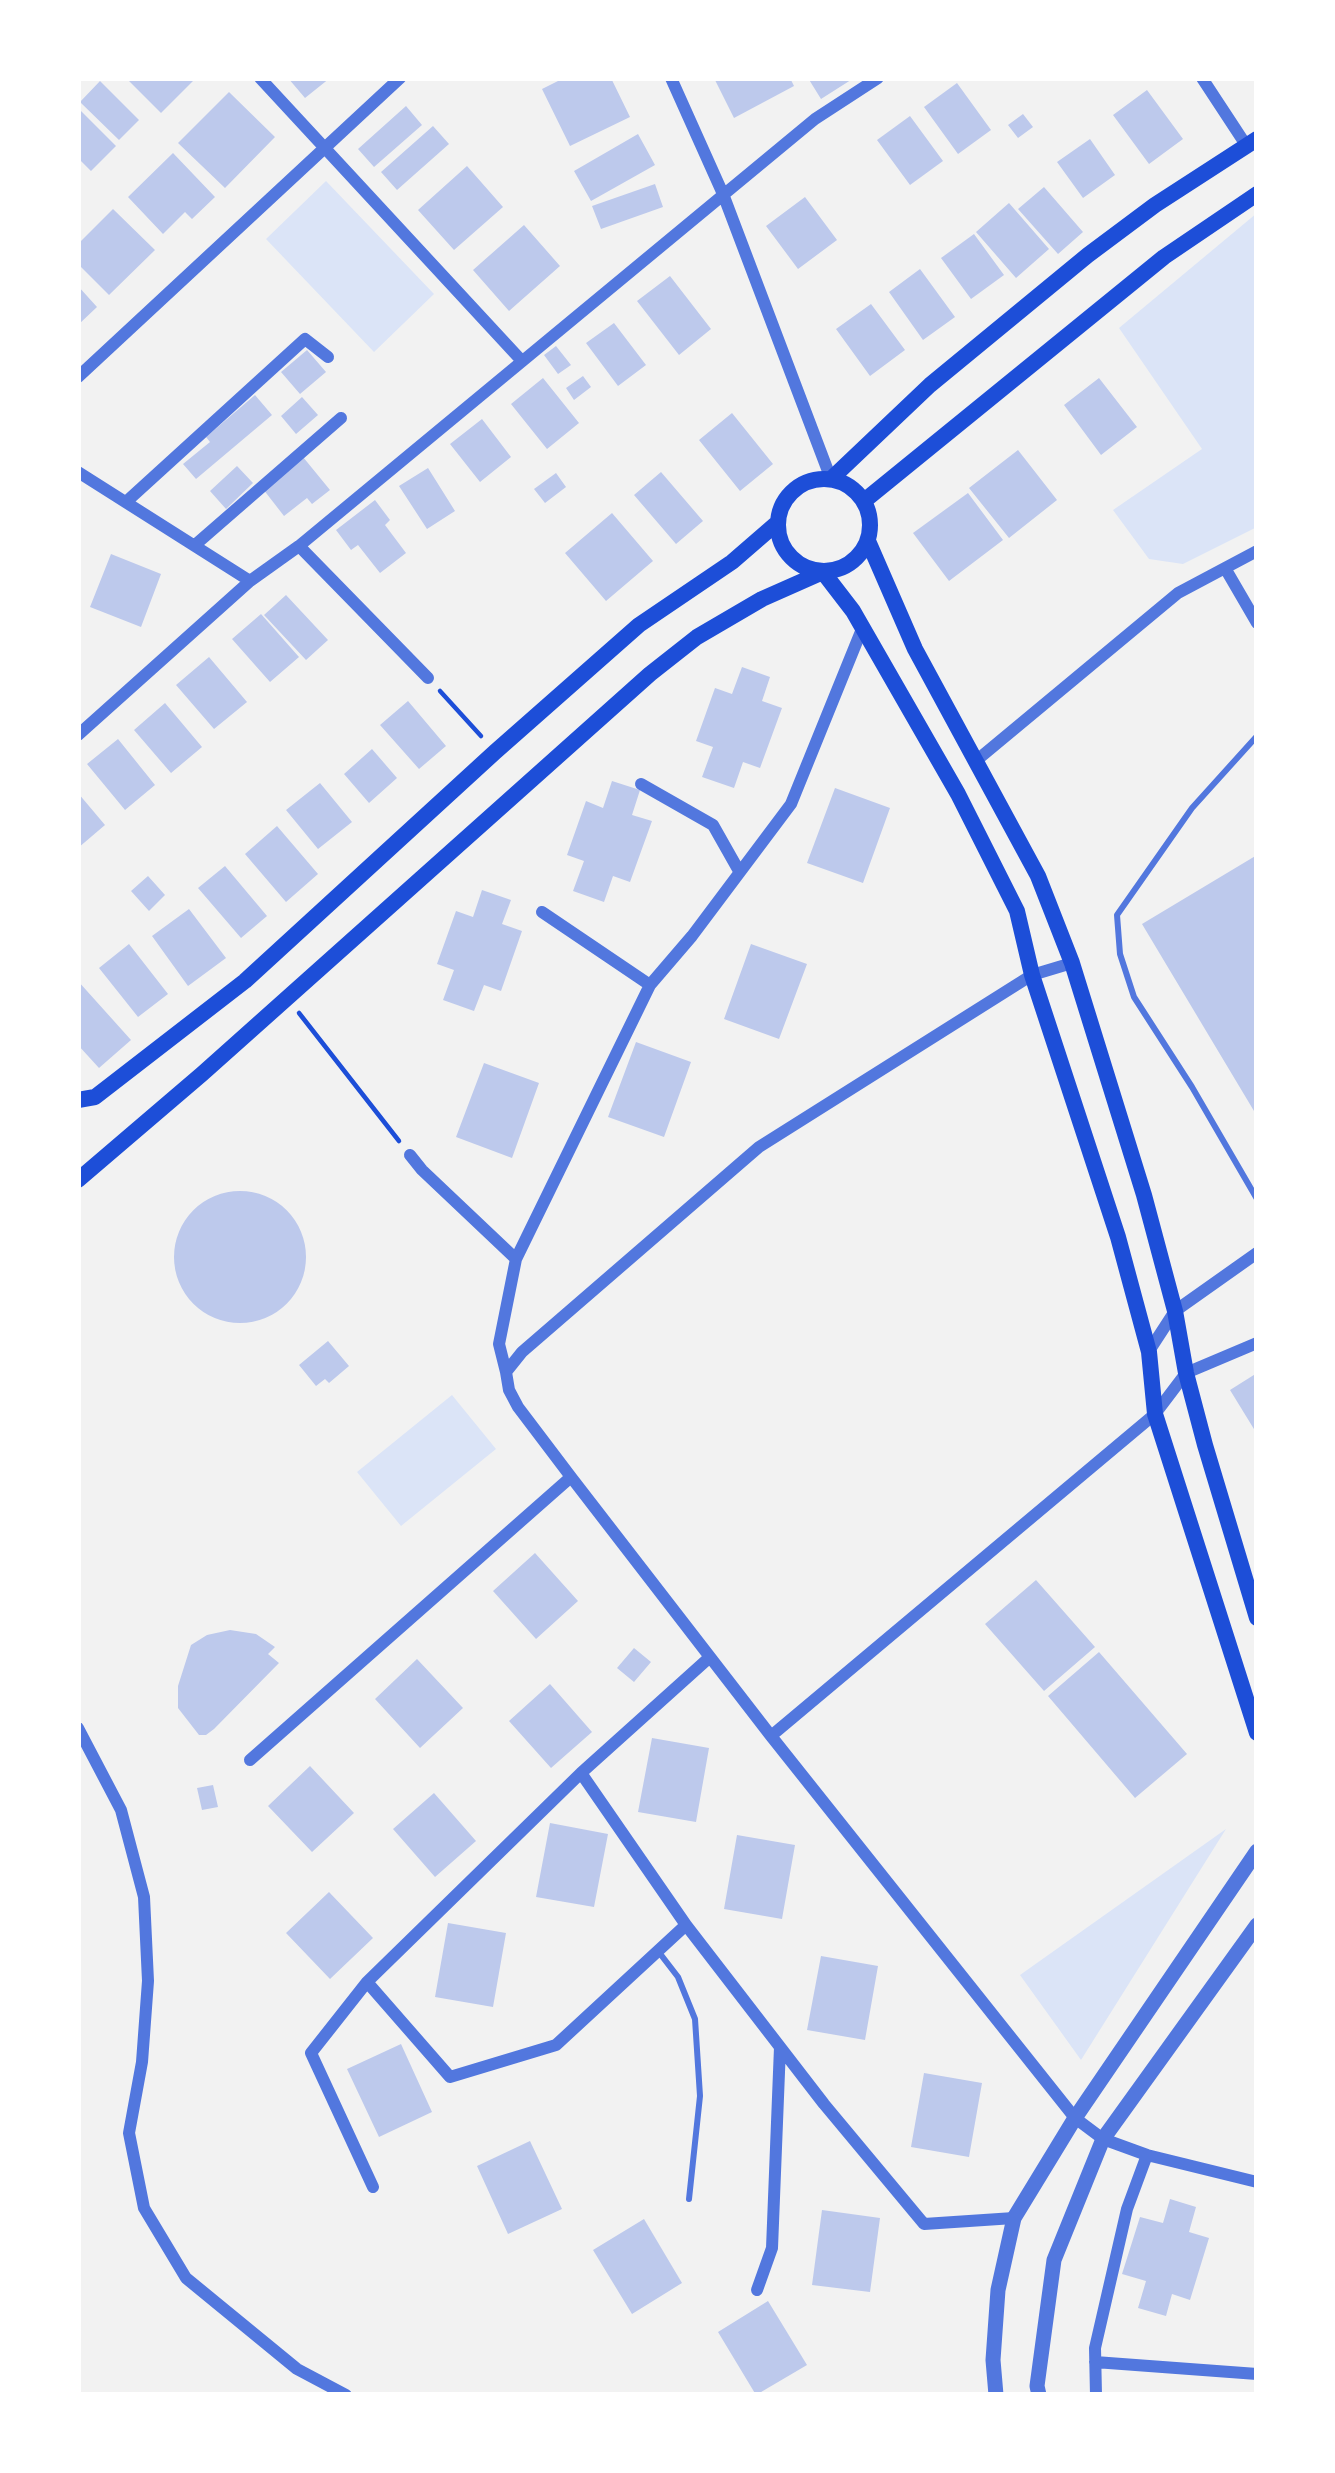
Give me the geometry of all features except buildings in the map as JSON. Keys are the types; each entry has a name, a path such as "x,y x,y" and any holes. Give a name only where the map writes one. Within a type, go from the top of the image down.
{"main road":[{"path":"831,478 929,386 1088,255 1252,142"},
{"path":"864,501 1164,256 1257,194"},
{"path":"78,1180 650,674 697,637 762,599 823,572 850,563 868,541 871,527 856,490 831,478 801,484 789,494 777,523 779,538 795,562 823,572 853,611 958,794 1017,911 1032,975 1118,1237 1149,1352 1155,1414 1257,1733"},
{"path":"78,1100 95,1097 245,981 639,625 732,562 777,523"},
{"path":"868,541 915,649 1038,876 1072,963 1144,1196 1175,1311 1186,1373 1257,1618"}],"street":[{"path":"260,78 520,360"},
{"path":"78,377 400,78"},
{"path":"671,78 723,194 831,478"},
{"path":"78,735 250,581 299,546 814,119 878,78"},
{"path":"1202,78 1252,142"},
{"path":"126,502 304,339 328,357"},
{"path":"195,545 341,418"},
{"path":"78,472 250,581"},
{"path":"299,546 428,678"},
{"path":"977,760 1178,593 1257,551"},
{"path":"1225,568 1257,623"},
{"path":"862,629 790,805 650,985 516,1258 499,1344 509,1390 771,1736 1075,2118 1103,2139 1147,2155 1257,2182"},
{"path":"641,784 713,825 740,871"},
{"path":"542,912 650,985"},
{"path":"506,1372 522,1352 759,1148 1032,975 1072,963"},
{"path":"410,1155 516,1258"},
{"path":"1149,1352 1175,1311 1257,1252"},
{"path":"771,1736 1155,1414 1186,1373 1257,1342"},
{"path":"250,1760 571,1477"},
{"path":"374,2187 310,2053 367,1982 581,1773 710,1657"},
{"path":"78,1728 121,1810 144,1897 148,1981 130,2133 144,2208 186,2278 297,2369 346,2395"},
{"path":"581,1773 686,1925 824,2104 925,2224 1014,2218"},
{"path":"996,2395 993,2360 998,2290 1014,2218 1075,2118 1257,1851"},
{"path":"367,1982 450,2078 556,2045 686,1925"},
{"path":"1039,2395 1054,2260 1103,2139 1257,1925"},
{"path":"757,2290 772,2248 780,2046"},
{"path":"1096,2395 1095,2348 1127,2210 1147,2155"},
{"path":"1095,2362 1257,2374"}],"lane":[{"path":"1257,736 1192,808 1117,915 1120,954 1134,997 1257,1199"},
{"path":"658,1951 678,1977 695,2019 700,2096 689,2199"}],"path":[{"path":"428,678 495,752"},
{"path":"286,998 410,1155"}],"shaded area":[{"path":"326,181 434,294 374,352 266,239"},
{"path":"1257,213 1257,527 1183,564 1149,559 1113,510 1202,449 1119,328"},
{"path":"452,1395 496,1449 401,1526 357,1472"},
{"path":"1226,1829 1081,2060 1020,1975"}]}
